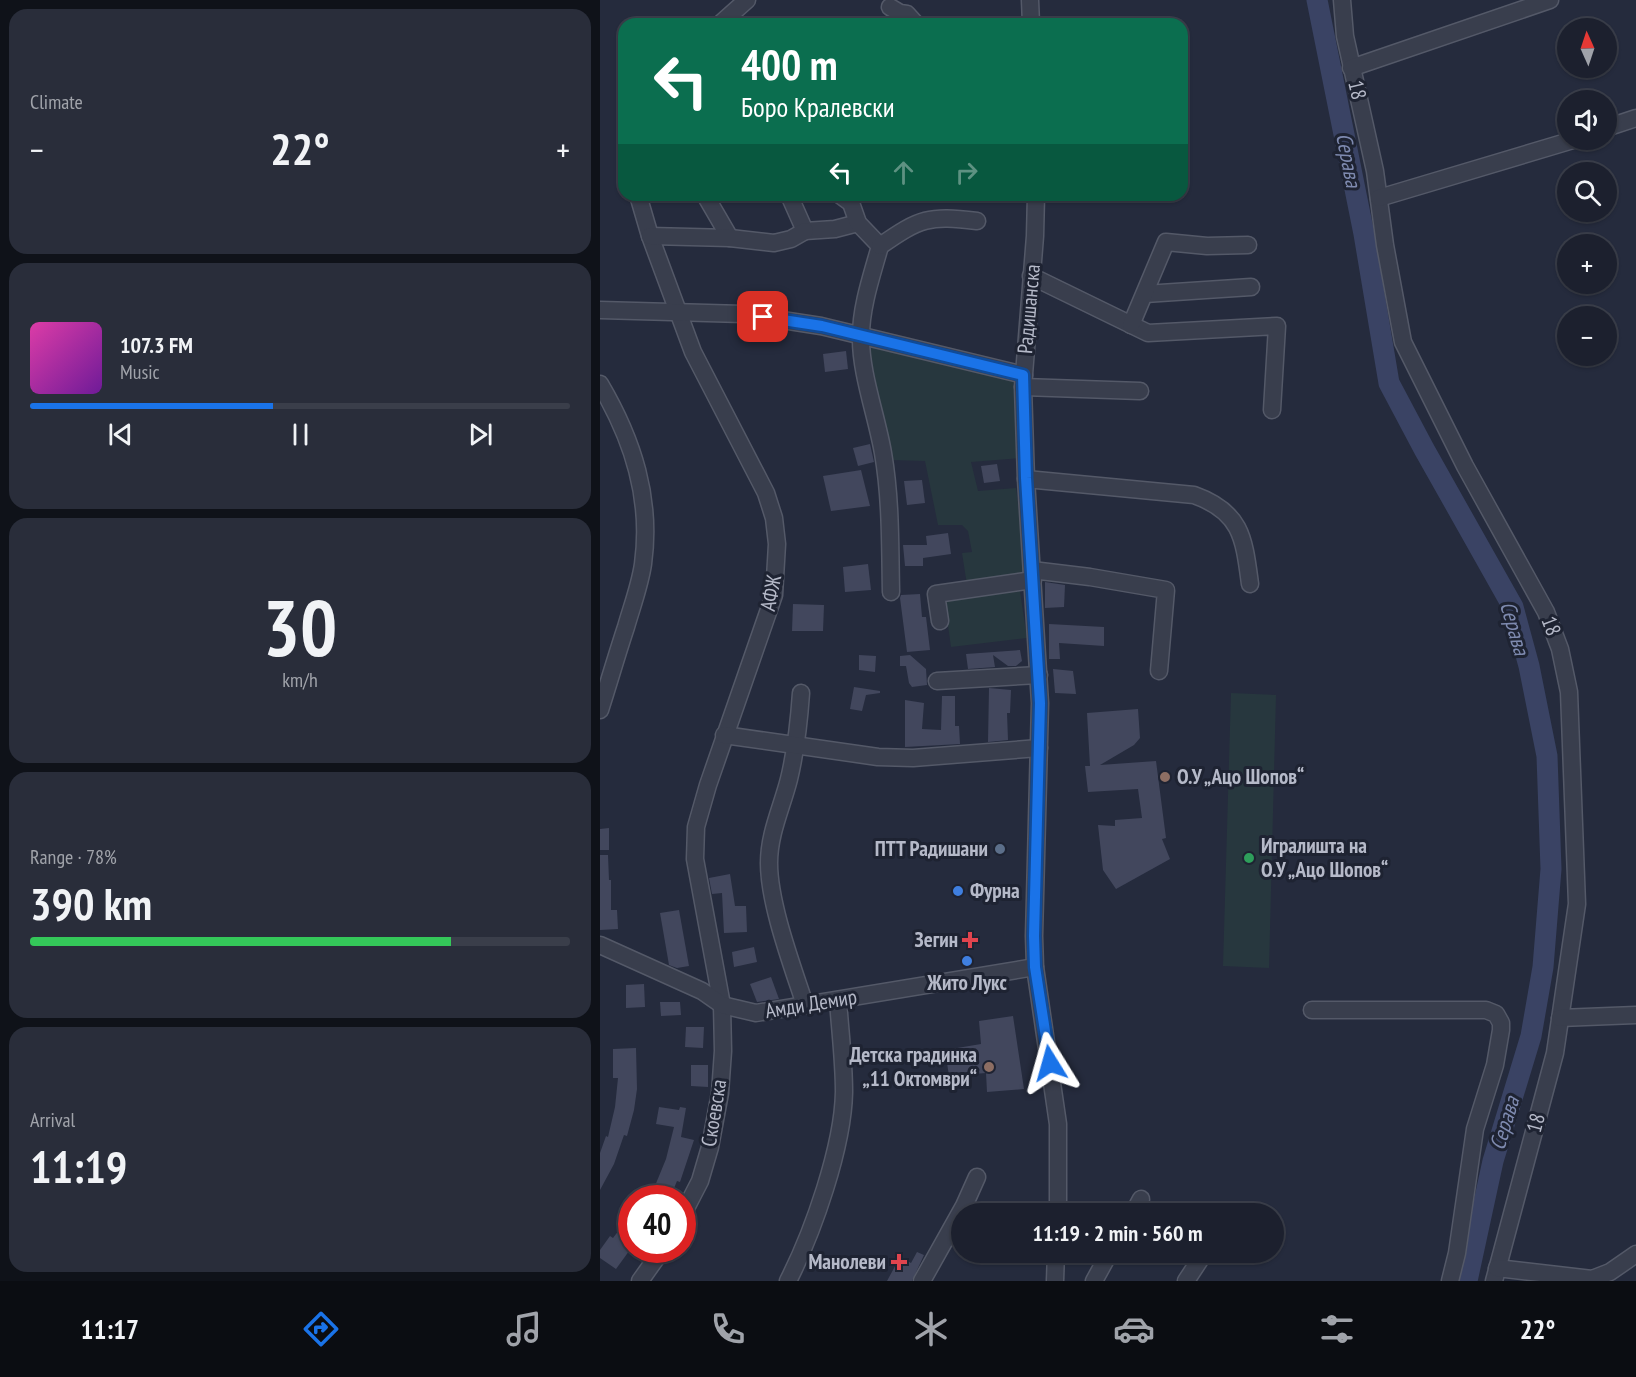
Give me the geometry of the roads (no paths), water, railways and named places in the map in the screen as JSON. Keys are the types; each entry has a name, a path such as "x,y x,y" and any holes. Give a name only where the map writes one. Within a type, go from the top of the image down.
{"street":[{"path":"727,18 747,0"},
{"path":"1030,0 1031,18"},
{"name":"18","path":"1342,0 1352,68 1363,112 1403,342 1466,466 1546,612 1560,649 1570,714 1577,904 1574,937 1555,1053 1495,1274"},
{"path":"1352,68 1550,0"},
{"path":"890,7 907,14 911,18"},
{"path":"1617,124 1636,118"},
{"path":"1379,198 1557,145"},
{"name":"АФЖ","path":"640,201 650,236 693,351 766,493 774,518 777,544 774,595 724,735 698,816 695,840 695,859 723,1005"},
{"path":"708,201 730,238"},
{"path":"792,201 804,231"},
{"path":"848,201 858,223 880,246"},
{"name":"Радишанска","path":"1036,201 1023,381 1026,478 1039,675 1034,925 1035,967 1058,1124 1058,1203"},
{"path":"891,591 888,491 884,456 862,356 861,335 867,293 880,246 912,225 928,219 952,218 977,221"},
{"path":"650,236 730,238 774,243 791,240 804,231 835,229 858,223"},
{"path":"1131,325 1166,242 1207,246 1248,245"},
{"path":"1031,276 1148,333 1277,326 1272,410"},
{"path":"1145,294 1251,287"},
{"path":"600,310 743,314 822,326 861,335 1023,381 1140,391"},
{"path":"600,384 616,411 628,439 642,487 646,517 643,566 600,710"},
{"path":"1026,478 1194,495 1215,502 1239,530 1245,546 1250,584"},
{"path":"940,621 936,594 1032,575 1090,577 1166,590 1159,671"},
{"path":"938,681 1039,675"},
{"path":"801,693 796,747 789,781 774,823 769,863 774,901 805,1005"},
{"path":"724,735 878,758 913,758 1039,748"},
{"name":"Амди Демир","path":"600,945 702,991 723,1005 756,1013 1035,967"},
{"path":"788,1281 819,1206 838,1136 844,1092 838,1000"},
{"name":"Скоевска","path":"696,1189 716,1117 723,1051 723,1005"},
{"path":"1312,1010 1486,1010 1496,1014 1501,1023 1495,1065 1475,1129 1460,1234 1450,1281"},
{"path":"1560,1018 1636,1015"},
{"path":"922,1281 964,1206 976,1177"},
{"path":"1495,1274 1592,1279 1610,1272 1636,1254"},
{"path":"640,1281 653,1263"},
{"path":"1055,1281 1056,1263"},
{"path":"1094,1281 1104,1263"},
{"path":"1186,1281 1198,1263"}],"waterway":[{"name":"Серава","path":"1317,0 1364,234 1389,383 1513,607 1529,666 1547,756 1551,869 1543,967 1531,1036 1493,1161 1467,1281"}],"place":[{"name":"О.У „Ацо Шопов“","path":"1165,777"},
{"name":"ПТТ Радишани","path":"1000,849"},
{"name":"Игралишта на О.У „Ацо Шопов“","path":"1249,858"},
{"name":"Фурна","path":"958,891"},
{"name":"Зегин","path":"970,940"},
{"name":"Жито Лукс","path":"967,961"},
{"name":"Детска градинка „11 Октомври“","path":"989,1067"},
{"name":"Манолеви","path":"899,1262"}]}
